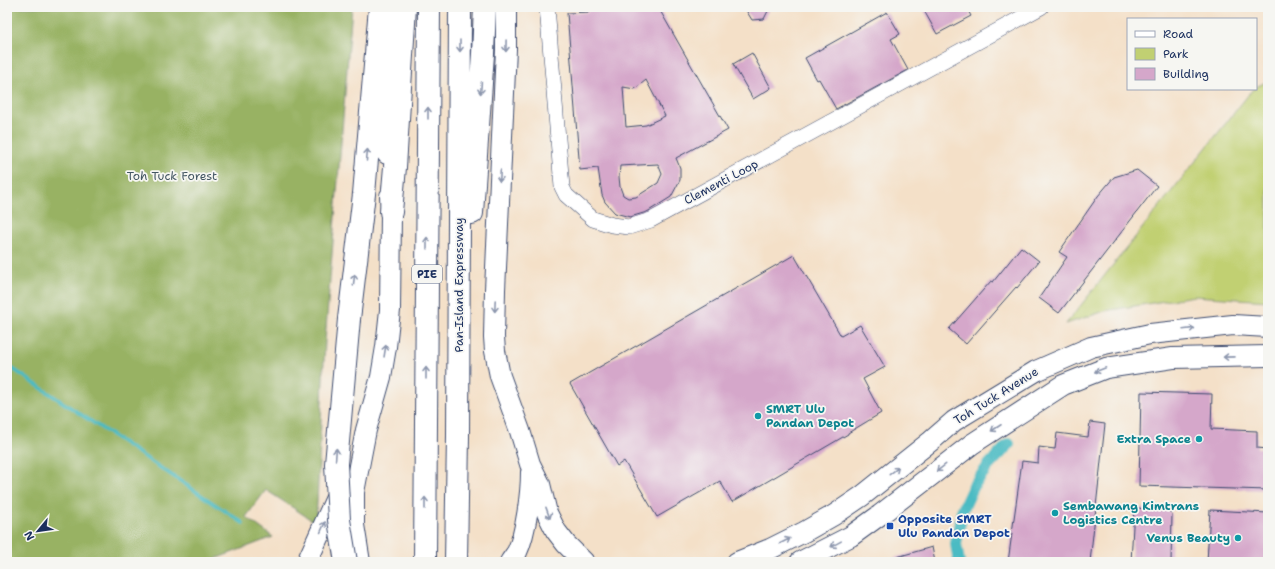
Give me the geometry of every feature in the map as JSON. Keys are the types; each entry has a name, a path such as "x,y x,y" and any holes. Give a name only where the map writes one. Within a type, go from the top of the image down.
{"highway":[{"path":"346,562 339,520 336,464 349,319 364,194 380,7"},
{"path":"391,212 406,7"},
{"name":"PIE","path":"425,552 429,7"},
{"name":"Pan-Island Expressway","path":"456,562 460,7"},
{"path":"459,281 465,260 472,220 485,7"}],"main road":[{"path":"360,562 354,525 354,492 366,430 381,377 390,310 391,212 387,168 386,104 390,7"},
{"path":"506,7 506,49 494,337 495,351 500,376 530,464 540,484 548,513 556,531 566,544 584,562"},
{"name":"Toh Tuck Avenue","path":"737,562 770,549 834,515 862,496 954,421 1036,371 1091,347 1150,334 1233,325 1268,327"},
{"path":"800,562 851,536 972,444 1063,385 1106,368 1173,358 1268,356"},
{"path":"307,562 366,430"},
{"path":"510,562 517,552 522,534 529,499 530,464"}],"street":[{"name":"Clementi Loop","path":"547,7 562,187 566,195 593,219 612,225 629,227 651,220 1041,7"}],"green space":[{"name":"Toh Tuck Forest","path":"7,7 352,7 325,341 316,523 266,490 246,517 273,537 207,562 7,562"},
{"path":"1268,81 1268,301 1194,296 1105,311 1066,324 1252,90 1257,90 1257,86"}],"building":[{"path":"582,7 658,7 728,130 676,158 680,168 680,180 671,197 647,212 630,217 615,213 605,202 602,195 598,168 580,170 567,13 589,12","holes":["646,80 665,116 646,125 626,127 623,87 635,89","658,164 662,174 658,183 636,197 628,198 623,195 620,187 620,166"]},
{"path":"744,7 770,7 764,19 752,20"},
{"path":"922,7 966,7 971,16 937,34"},
{"path":"887,12 900,34 891,39 908,70 836,109 805,58"},
{"path":"752,53 771,88 753,99 733,64"},
{"path":"1137,170 1157,186 1059,313 1039,298 1067,257 1059,252 1098,196 1114,177"},
{"path":"1021,247 1039,261 1017,288 1016,287 966,344 949,329 991,281 993,282"},
{"path":"794,255 841,336 860,325 885,367 863,379 881,413 732,502 720,481 657,517 624,461 617,466 570,384"},
{"name":"Extra Space","path":"1141,392 1212,394 1211,429 1257,431 1257,448 1268,449 1268,490 1139,486"},
{"name":"Sembawang Kimtrans Logistics Centre","path":"1090,422 1105,424 1090,562 1008,562 1022,461 1038,463 1039,447 1055,449 1057,433 1088,437"},
{"name":"Venus Beauty","path":"1134,508 1168,510 1172,514 1171,562 1131,562"},
{"name":"Venus Beauty","path":"1210,510 1268,513 1268,562 1207,562"},
{"path":"932,547 935,562 891,562 890,559"}],"waterway":[{"path":"7,365 243,523"},
{"path":"959,562 956,544 962,511 974,485 989,465 1009,444"}],"place":[{"name":"SMRT Ulu Pandan Depot","path":"758,416"},
{"name":"Extra Space","path":"1199,439"},
{"name":"Sembawang Kimtrans Logistics Centre","path":"1055,513"},
{"name":"Opposite SMRT Ulu Pandan Depot","path":"890,526"},
{"name":"Venus Beauty","path":"1238,538"}]}
